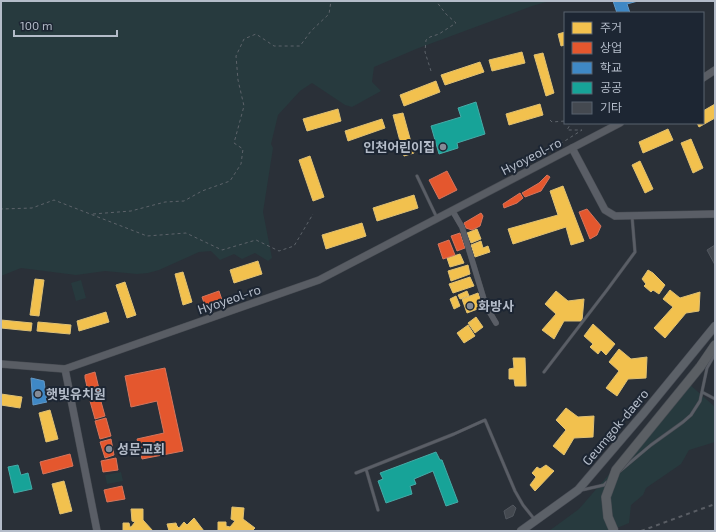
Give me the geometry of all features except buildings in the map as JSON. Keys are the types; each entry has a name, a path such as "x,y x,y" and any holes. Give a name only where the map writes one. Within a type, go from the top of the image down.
{"highway":[{"path":"614,531 608,517 606,497 616,470 700,367 715,346"}],"main road":[{"path":"704,77 715,70"},
{"name":"Hyoyeol-ro","path":"1,364 65,369 319,280 618,124"},
{"name":"Geumgok-daero","path":"521,531 578,490 715,326"}],"street":[{"path":"572,148 606,210 615,216 715,214"},
{"path":"452,210 462,227 486,306 496,323"},
{"path":"65,369 95,529"}],"lane":[{"path":"417,176 437,218"},
{"path":"544,372 635,252 632,216"},
{"path":"578,490 604,486 651,444 691,415 700,401 707,368 715,354"},
{"path":"702,392 715,399"},
{"path":"356,473 485,420 515,491 536,521"},
{"path":"366,469 378,510"}],"path":[{"path":"93,214 131,211 165,202 184,201 202,191 230,181 241,164 243,149 234,143 244,106 238,80 236,56 244,39 256,34 274,46 300,46 311,31 329,14 331,1"},
{"path":"431,71 425,52 426,40 456,23 446,14 436,1"},
{"path":"550,120 552,122 564,121"},
{"path":"549,160 546,153 582,130 568,130 571,124"},
{"path":"1,207 2,209 32,208 54,200 147,236 186,233 222,250 256,240 278,251 294,246 313,214"}],"green space":[{"path":"1,1 550,1 532,6 416,49 374,67 372,82 381,91 352,107 345,105 312,83 300,91 278,115 271,144 273,148 263,212 272,258 268,261 255,253 242,259 234,254 220,260 211,251 199,252 159,270 148,273 137,274 105,271 76,275 21,268 1,276"},
{"path":"81,280 86,298 76,301 71,283"},
{"path":"688,383 715,407 715,442 689,450 681,464 646,488 643,495 631,505 629,523 610,531 549,531 579,509"},
{"path":"121,472 123,481 107,484 105,475"}],"railway":[{"path":"641,531 715,504"}],"place":[{"name":"인천어린이집","path":"443,147"},
{"name":"화방사","path":"470,306"},
{"name":"햇빛유치원","path":"38,394"},
{"name":"성문교회","path":"109,449"}]}
